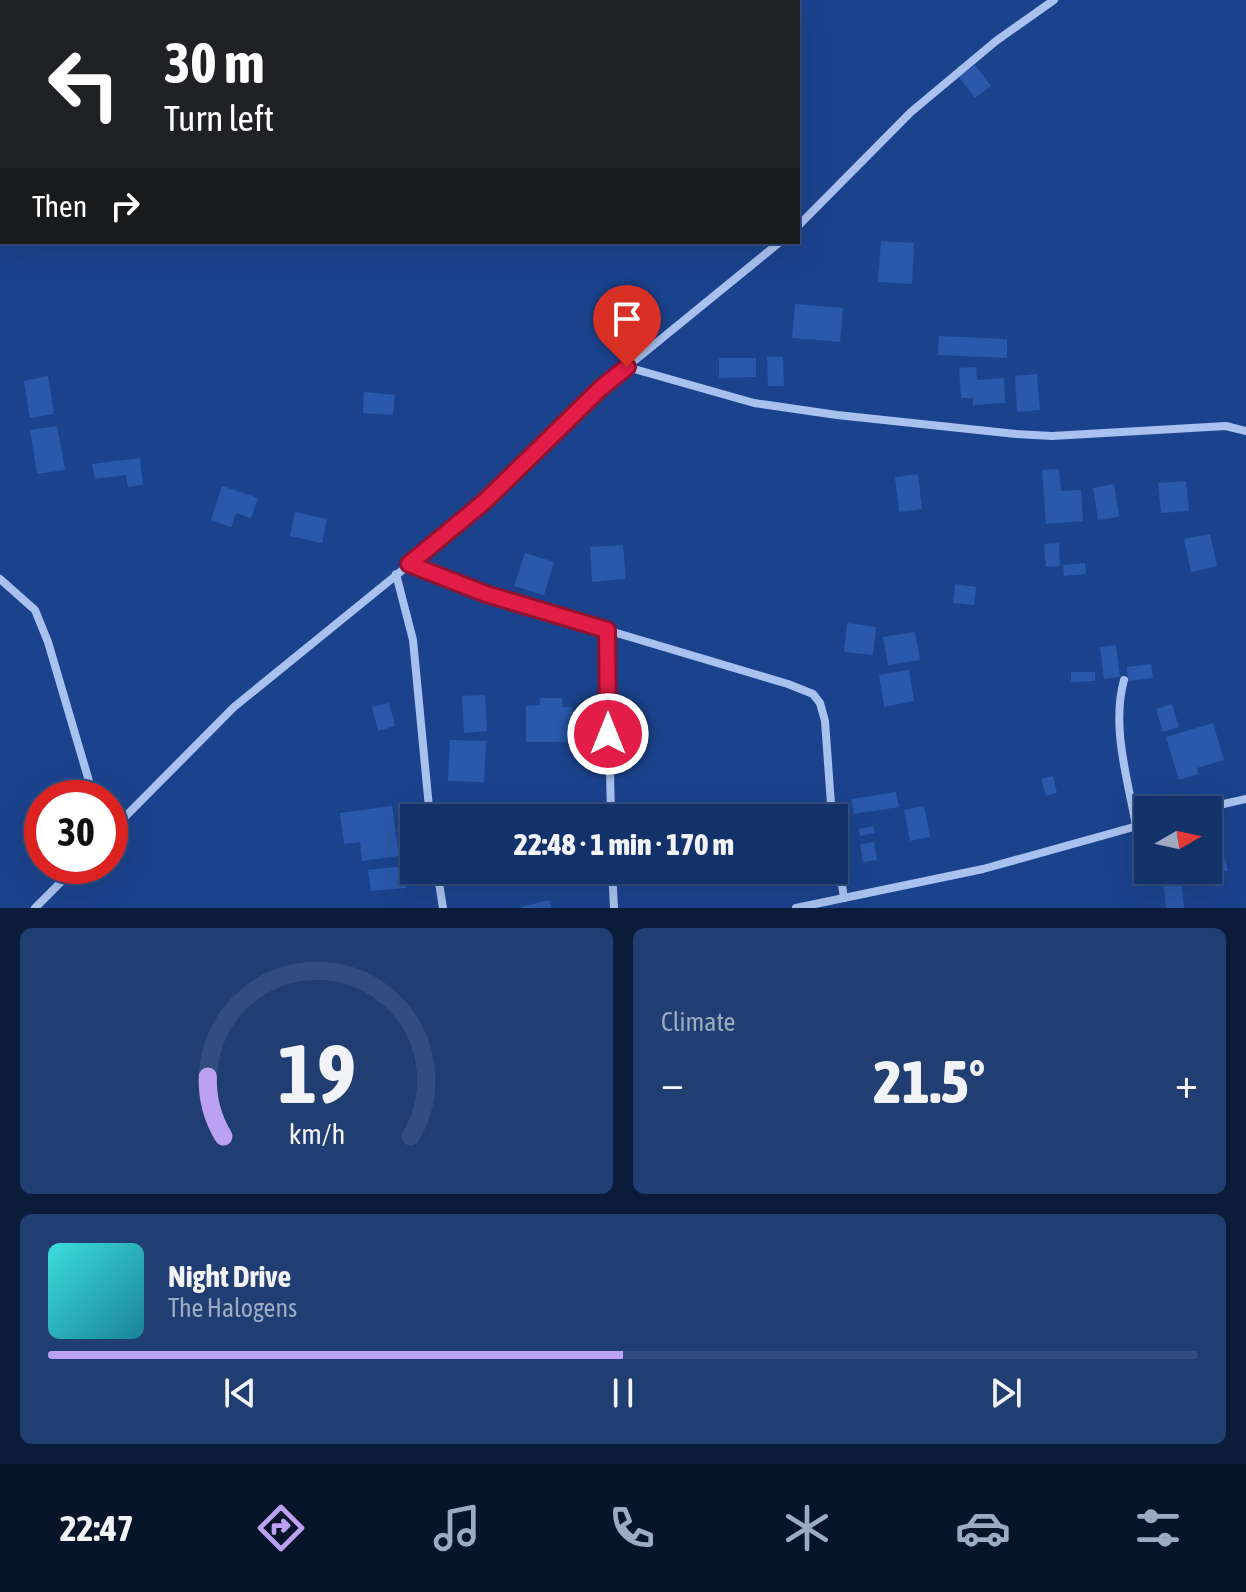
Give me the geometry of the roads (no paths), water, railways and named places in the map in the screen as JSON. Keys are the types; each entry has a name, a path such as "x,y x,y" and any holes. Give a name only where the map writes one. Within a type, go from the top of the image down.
{"street":[{"path":"800,224 911,112 996,41 1054,0"},
{"path":"128,814 234,707 484,502 601,388 778,244"},
{"path":"627,367 754,403 1016,434 1052,436 1226,426 1246,431"},
{"path":"409,564 486,594 813,694 820,703 825,721 831,804"},
{"path":"396,574 413,640 429,804"},
{"path":"0,579 35,610 48,642 89,780"},
{"path":"607,630 611,804"},
{"path":"1124,680 1119,721 1134,814"},
{"path":"1222,804 1246,799"},
{"path":"796,908 983,869 1134,827"},
{"path":"35,908 59,884"},
{"path":"439,884 443,908"},
{"path":"613,884 614,908"},
{"path":"842,884 844,898"}]}
